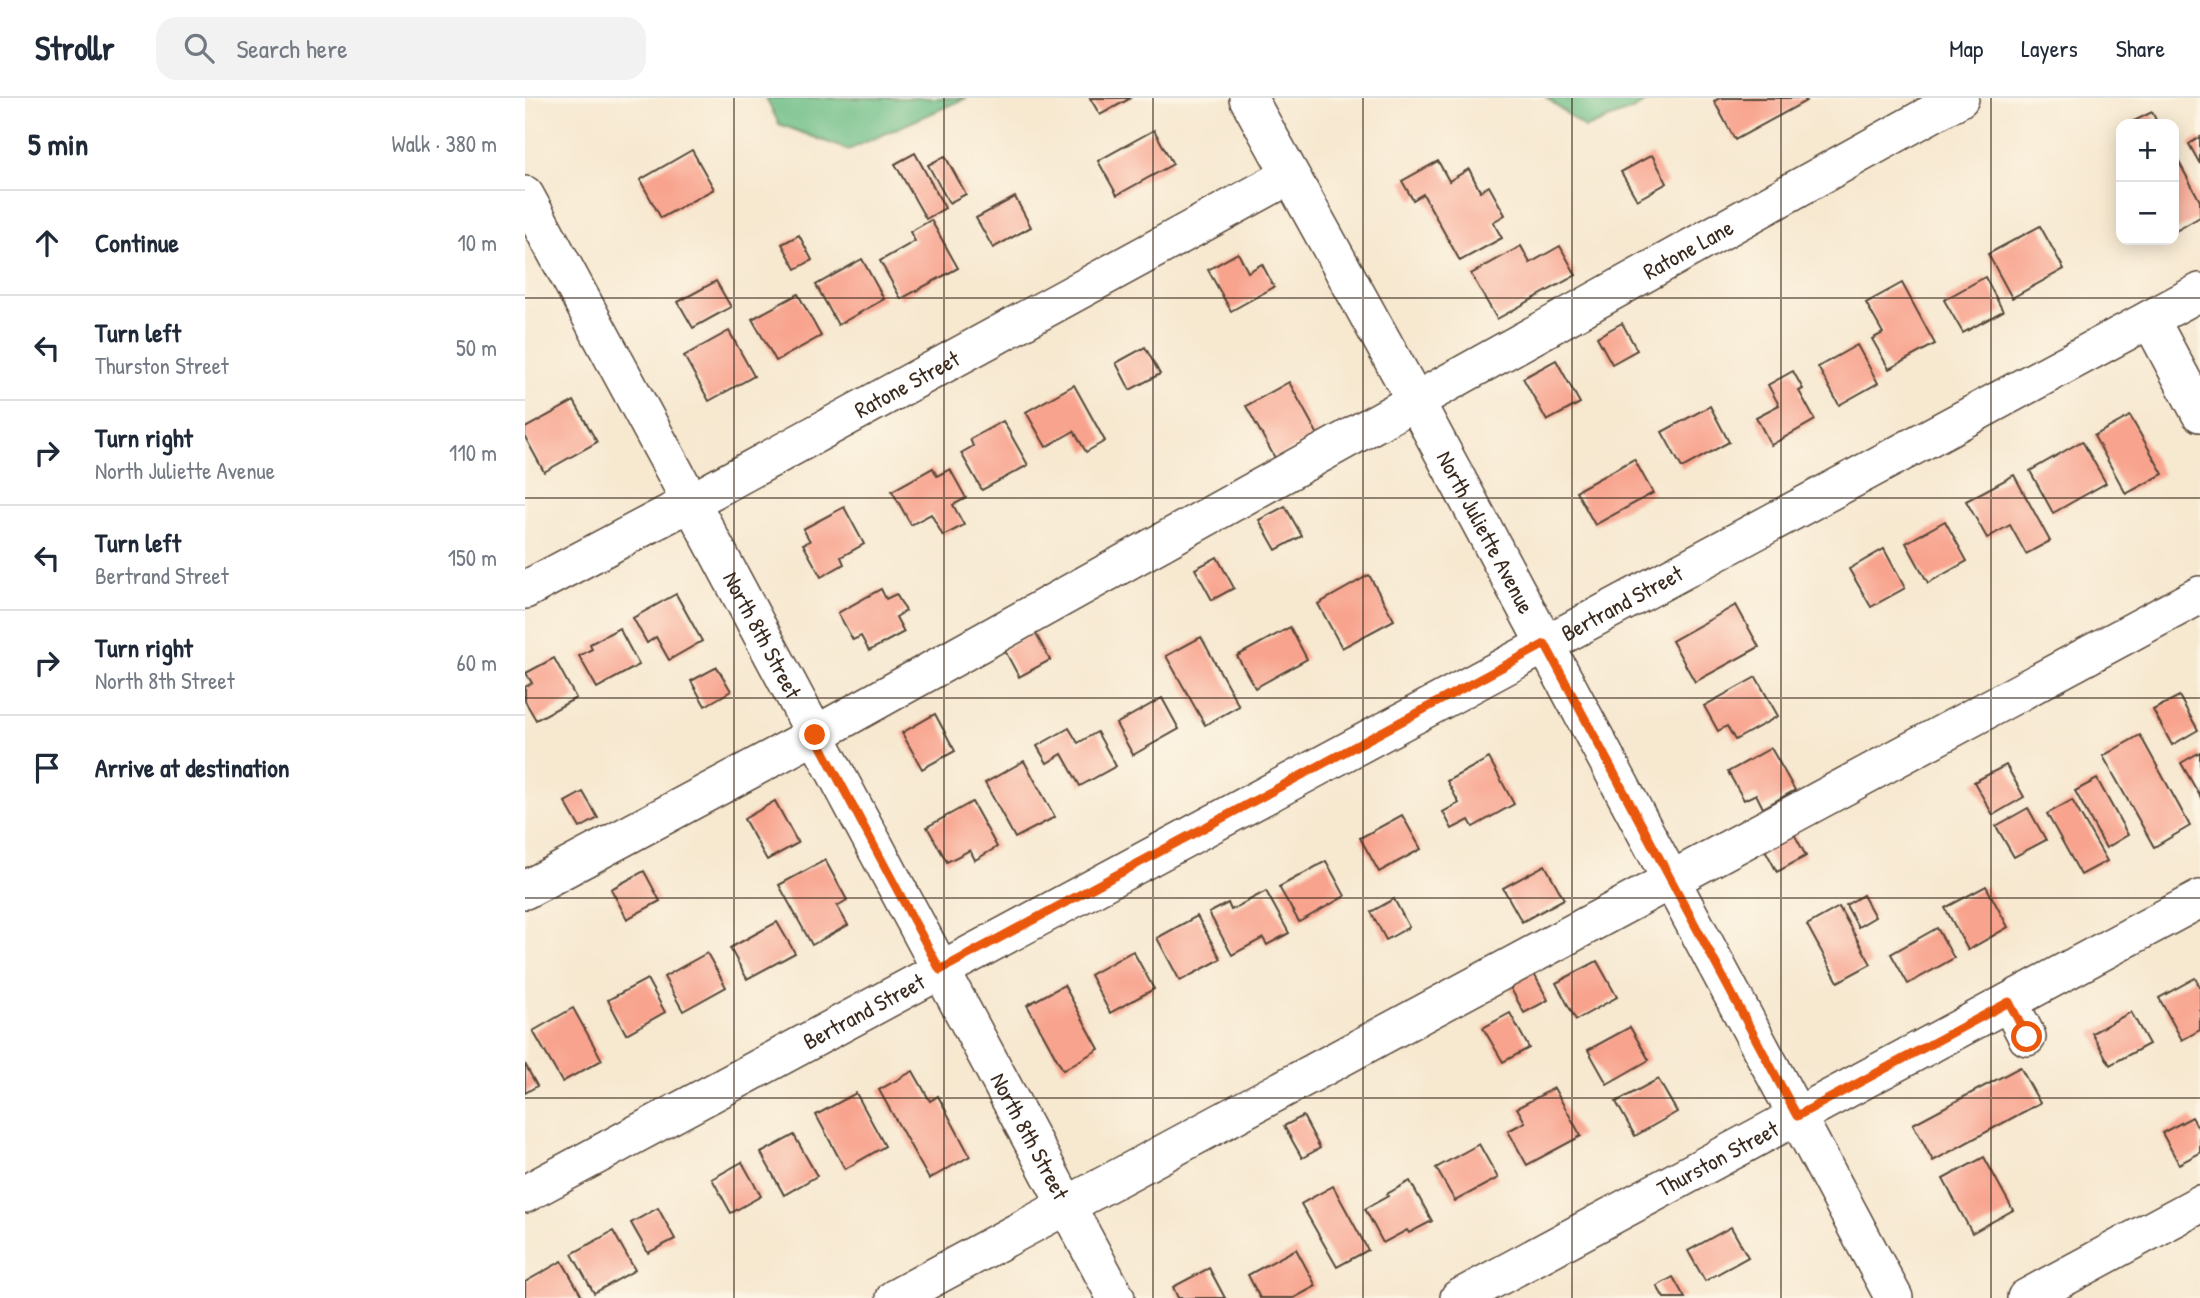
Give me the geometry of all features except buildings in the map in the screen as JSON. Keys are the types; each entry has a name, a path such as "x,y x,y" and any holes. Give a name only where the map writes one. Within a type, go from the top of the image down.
{"street":[{"name":"North Juliette Avenue","path":"1248,98 1416,402 1894,1298"},
{"name":"Ratone Lane","path":"525,890 815,735 1960,98"},
{"name":"Ratone Street","path":"525,590 1289,176"},
{"name":"North 8th Street","path":"525,195 1116,1298"},
{"name":"Bertrand Street","path":"525,1194 2200,292"},
{"path":"2150,319 2200,412"},
{"path":"895,1298 2200,595"},
{"name":"Thurston Street","path":"1459,1298 2200,899"},
{"path":"2009,1002 2027,1037"},
{"path":"2026,1298 2200,1204"}],"green space":[{"path":"766,98 966,98 848,150 779,124"},
{"path":"1547,98 1651,98 1634,109 1585,128"}],"route":[{"path":"815,735 940,970 1545,644 1797,1116 2009,1002 2027,1037"}]}
